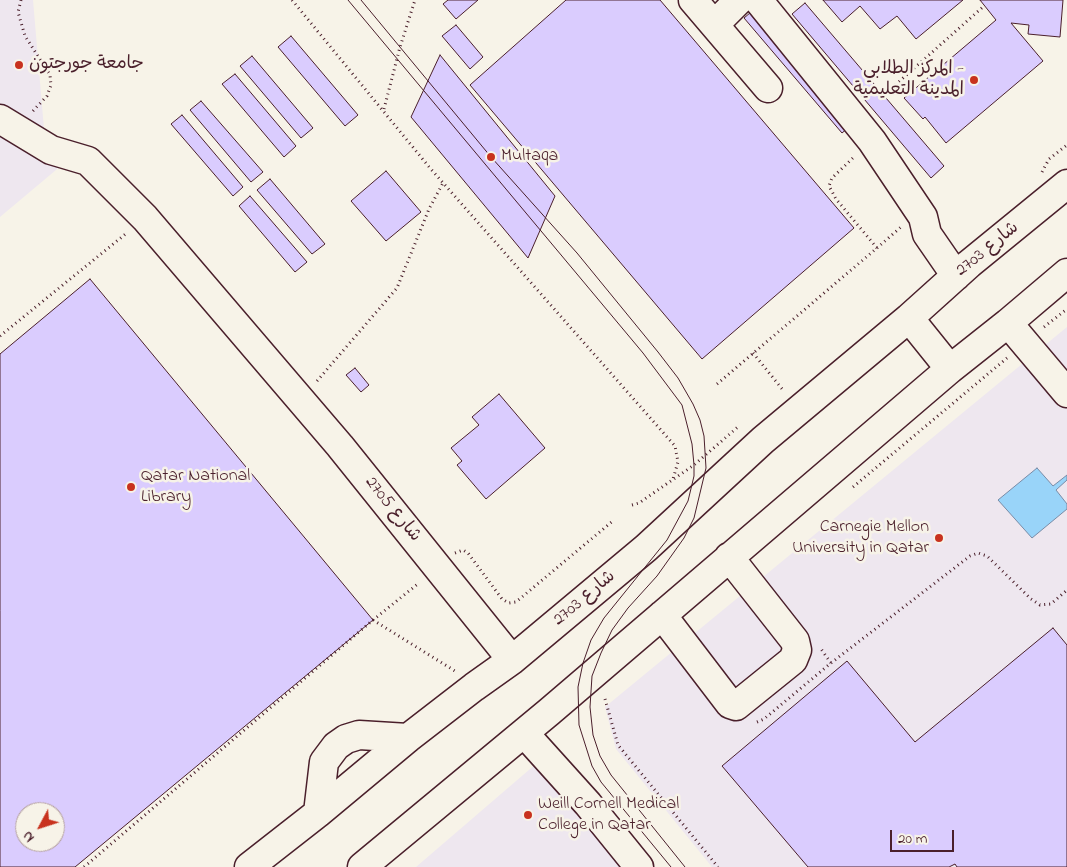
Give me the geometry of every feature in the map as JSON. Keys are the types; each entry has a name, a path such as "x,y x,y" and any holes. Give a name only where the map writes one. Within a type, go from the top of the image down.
{"street":[{"path":"693,0 768,88"},
{"path":"715,24 739,0"},
{"path":"758,0 872,140 921,215 938,226 962,270"},
{"name":"شارع 2705","path":"5,130 51,150 88,161 145,218 340,446 512,660"},
{"name":"شارع 2703","path":"249,867 318,813 408,738 512,660 653,542 763,440 909,318 962,270 1067,184"},
{"path":"362,867 524,733 950,369 1067,273"},
{"path":"909,318 950,369"},
{"path":"1008,323 1067,393"},
{"path":"662,615 730,704 736,706 793,660 797,650 795,640 729,557"},
{"path":"524,733 588,804 639,867"},
{"path":"318,813 324,762 336,746 346,739 359,735 408,738"}],"path":[{"path":"5,130 43,101 51,85 46,67 31,47 21,24 18,12 21,0"},
{"path":"292,0 443,183 675,446 678,462 674,479"},
{"path":"384,110 400,47 415,0"},
{"path":"884,95 984,6"},
{"path":"872,140 832,178 830,186 836,199 877,248"},
{"path":"301,400 397,288 429,209 443,183"},
{"path":"717,384 877,248 921,215"},
{"path":"0,336 145,218"},
{"path":"1042,329 1067,309"},
{"path":"753,353 783,390"},
{"path":"853,487 1008,357"},
{"path":"632,505 639,503 674,479 740,426"},
{"path":"452,555 463,550 468,553 502,598 509,603 516,602 614,520"},
{"path":"736,706 748,722 764,719 831,662 970,556 978,553 987,556 1031,599 1040,605 1051,604 1067,590"},
{"path":"84,867 422,580"},
{"path":"373,620 454,670 474,687"},
{"path":"819,648 831,662"},
{"path":"605,699 618,745 718,867"}],"shaded area":[{"name":"جامعة جورجتون","path":"0,0 33,0 44,129 75,154 0,217"},
{"name":"Carnegie Mellon University in Qatar","path":"1067,327 1067,867 712,867 616,749 605,707"},
{"name":"Weill Cornell Medical College in Qatar","path":"537,763 625,867 416,867"}],"water":[{"path":"1037,468 1053,486 1067,475 1067,480 1056,490 1067,504 1067,509 1032,538 998,500"}],"building":[{"path":"448,0 478,0 456,19 443,4"},
{"path":"566,0 660,0 854,228 702,359 470,85"},
{"name":"المركز الطلابي - المدينة التعليمية","path":"823,0 963,0 916,39 897,16 880,29 860,6 842,22"},
{"name":"المركز الطلابي - المدينة التعليمية","path":"980,0 1063,0 1060,37 1028,34 1029,25 1011,23 1043,61 946,143 925,117 923,119 904,98 996,20"},
{"path":"805,3 944,166 931,178 792,14"},
{"path":"757,7 855,122 842,133 744,18"},
{"path":"456,25 483,57 470,69 442,36"},
{"path":"291,36 358,115 345,126 278,47"},
{"path":"440,55 555,196 528,258 411,117"},
{"path":"252,56 313,128 301,138 240,66"},
{"path":"235,74 296,146 284,157 222,84"},
{"path":"201,101 263,172 251,182 190,110"},
{"path":"182,115 243,187 233,196 171,124"},
{"path":"386,171 421,212 386,241 351,201"},
{"path":"270,179 325,244 312,254 257,190"},
{"path":"250,196 307,262 295,272 239,206"},
{"name":"Qatar National Library","path":"90,279 373,620 75,867 0,867 0,354"},
{"path":"355,368 369,385 361,392 346,375"},
{"path":"499,394 545,448 486,499 457,465 462,461 451,448 479,425 472,417"},
{"path":"1053,628 1067,645 1067,867 957,867 955,864 949,867 808,867 722,766 847,661 915,742"}],"tram line":[{"path":"348,0 643,353 682,405 692,444 694,465 694,476 688,501 667,540 604,618 591,640 583,663 578,687 579,725 592,766 601,782 671,867"},
{"path":"361,0 491,157 577,253 658,352 678,378 700,420 704,436 706,468 694,518 684,538 657,576 628,608 612,630 592,676 590,707 593,735 600,756 611,775 685,867"}],"place":[{"name":"جامعة جورجتون","path":"19,65"},
{"name":"المركز الطلابي - المدينة التعليمية","path":"974,80"},
{"name":"Multaqa","path":"491,157"},
{"name":"Qatar National Library","path":"131,487"},
{"name":"Carnegie Mellon University in Qatar","path":"939,538"},
{"name":"Weill Cornell Medical College in Qatar","path":"528,815"}]}
